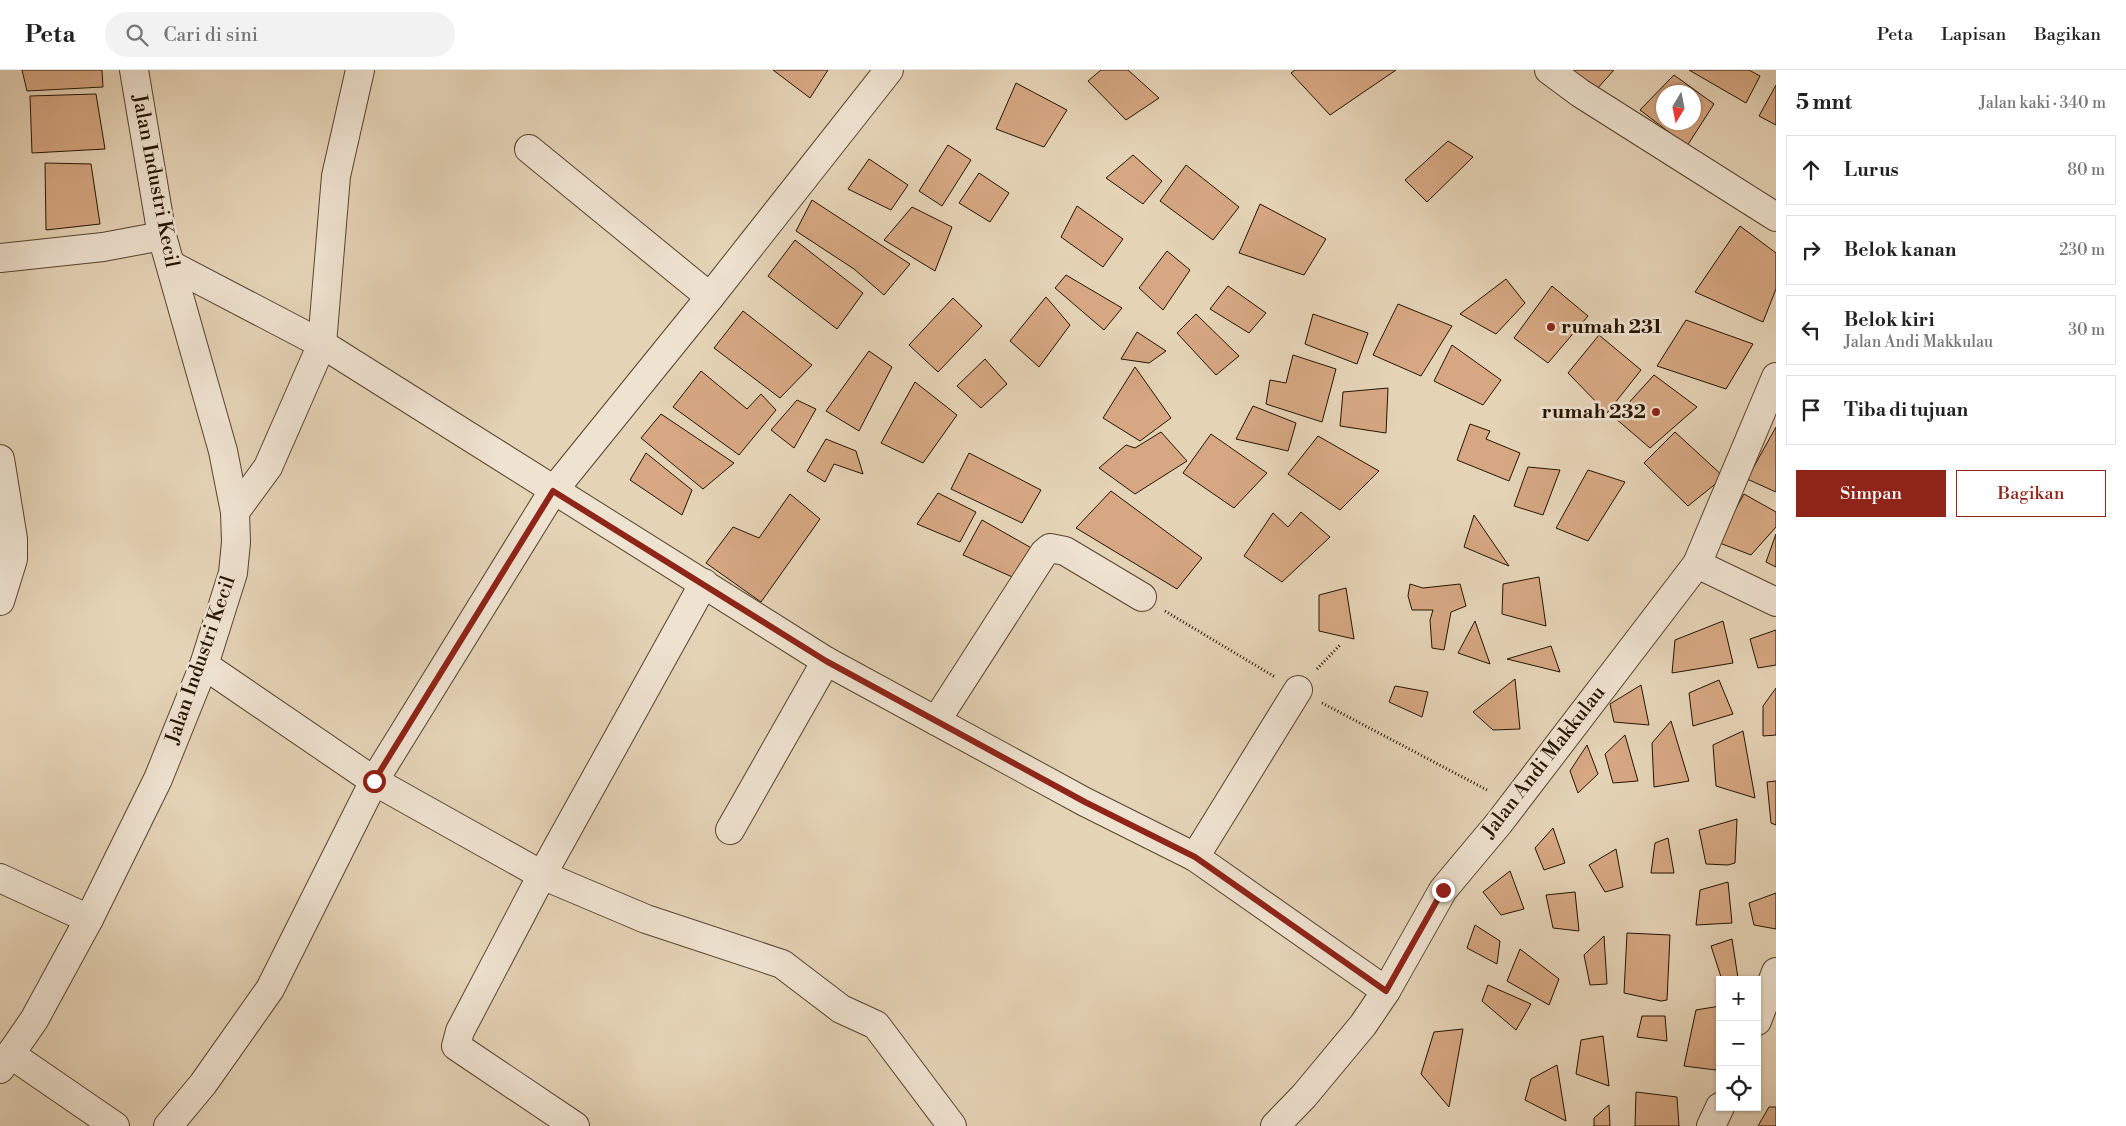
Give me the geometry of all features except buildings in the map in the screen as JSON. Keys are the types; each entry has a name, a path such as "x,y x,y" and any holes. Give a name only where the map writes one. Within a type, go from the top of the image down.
{"street":[{"name":"Jalan Industri Kecil","path":"5,1062 34,1020 88,919 158,779 204,665 233,573 236,542 235,512 223,452 162,236 134,70"},
{"path":"235,512 268,467 322,344 336,176 360,70"},
{"path":"1549,70 1580,93 1776,217"},
{"path":"168,1126 203,1084 270,989 374,781 553,491 710,297 878,74"},
{"path":"529,149 710,297"},
{"path":"0,258 103,247 162,236"},
{"path":"171,265 322,344 826,661 1085,802 1195,857 1386,991"},
{"name":"Jalan Andi Makkulau","path":"1275,1126 1304,1096 1357,1032 1386,991 1443,890 1499,823 1512,803 1698,564 1776,376"},
{"path":"0,459 11,518 0,601"},
{"path":"936,721 1044,553 1050,548 1065,551 1142,597"},
{"path":"1698,564 1776,602"},
{"path":"575,1126 456,1046 460,1030 542,875 704,583"},
{"path":"730,830 826,661"},
{"path":"204,665 374,781 542,875 646,919 782,964 841,1009 876,1025 952,1126"},
{"path":"1195,857 1298,690"},
{"path":"0,878 88,919"},
{"path":"1761,1011 1776,972"},
{"path":"5,1062 115,1126"},
{"path":"1712,1126 1718,1111"}],"path":[{"path":"1142,597 1298,690 1512,803"},
{"path":"1298,690 1340,644"}],"place":[{"name":"rumah 231","path":"1551,327"},
{"name":"rumah 232","path":"1656,412"}],"route":[{"path":"374,781 553,491 704,583 826,661 1085,802 1195,857 1386,991 1443,890"}]}
